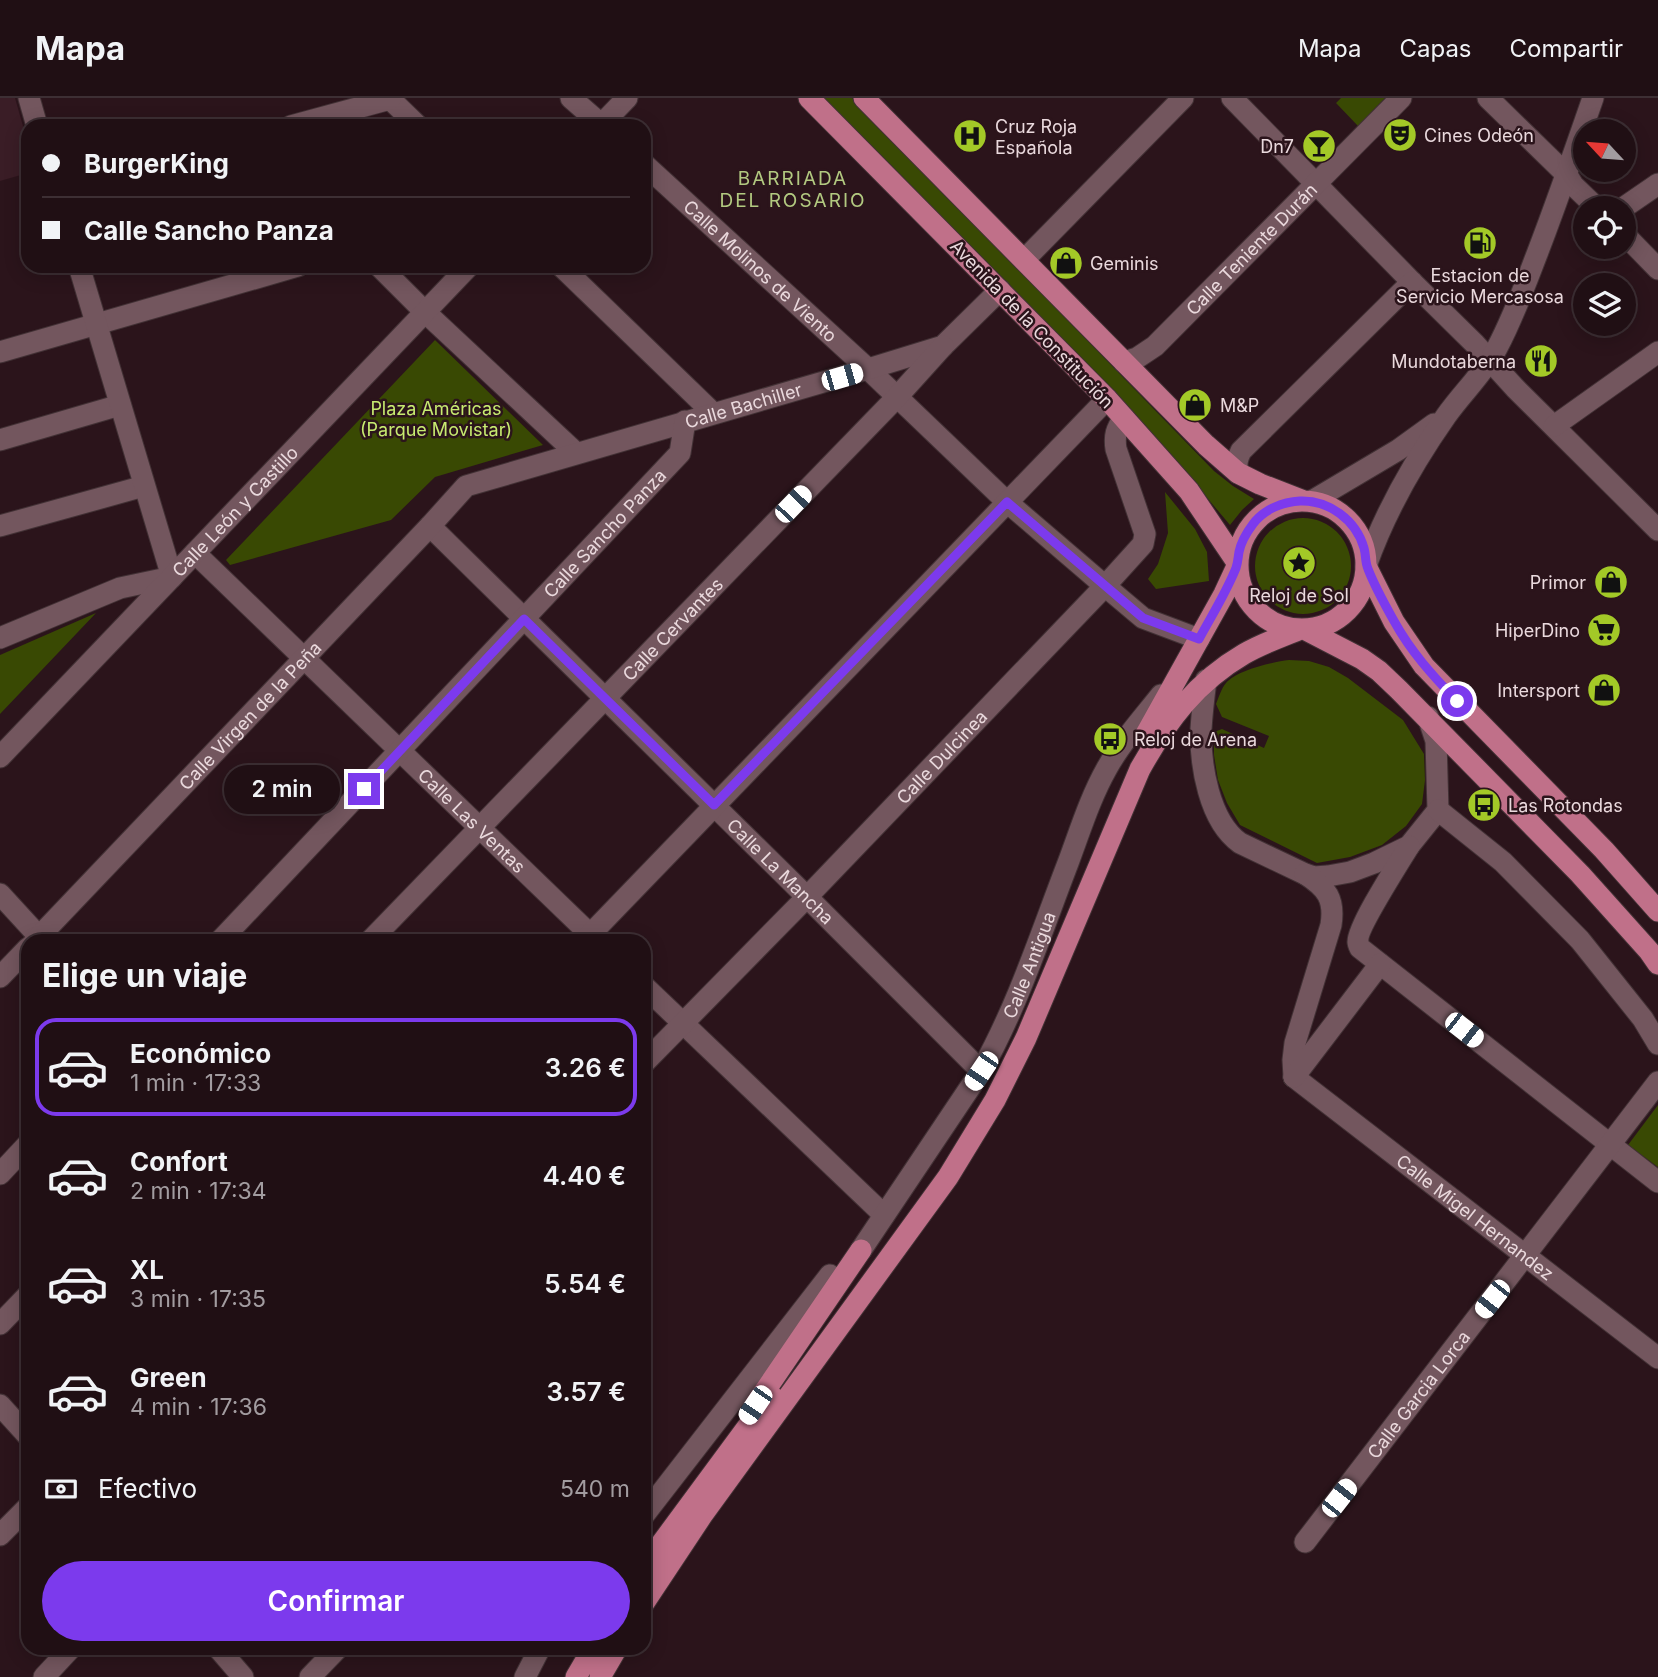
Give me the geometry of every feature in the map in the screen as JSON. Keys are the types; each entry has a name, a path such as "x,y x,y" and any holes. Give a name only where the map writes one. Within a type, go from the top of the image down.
{"main road":[{"name":"Avenida de la Constitución","path":"809,98 1107,399 1189,491 1238,564"},
{"path":"651,1593 732,1473 948,1177 995,1100 1026,1038 1140,769 1157,737 1206,680 1245,653 1302,629 1322,626 1336,620 1352,606 1362,589 1366,566 1364,548 1357,531 1346,517 1331,507 1260,484 1238,473 1206,445 869,100"},
{"path":"1308,501 1289,502 1271,508 1255,522 1243,540 1239,551 1239,579 1255,610 1272,622 1284,627 1302,629 1343,648 1379,671 1428,717 1580,874 1658,964"},
{"path":"651,1557 730,1448 938,1175 983,1101 1018,1030 1136,755 1238,564"},
{"path":"1366,566 1394,622 1424,666 1604,850 1658,911"},
{"path":"651,1557 861,1250"},
{"path":"576,1677 589,1655"},
{"path":"600,1677 613,1655"}],"street":[{"path":"29,98 35,119"},
{"path":"316,119 390,98 411,119"},
{"path":"571,98 594,119"},
{"path":"608,119 627,98"},
{"path":"1024,260 1183,98"},
{"path":"1232,98 1658,530"},
{"name":"Calle Teniente Durán","path":"1124,362 1137,358 1155,346 1401,98"},
{"path":"1488,98 1584,196"},
{"path":"1366,566 1377,534 1395,497 1447,414 1489,361 1520,297 1567,176 1593,98"},
{"name":"Calle Molinos de Viento","path":"651,170 868,369 1007,502 1105,586 1143,618 1199,639"},
{"path":"1636,199 1658,184"},
{"path":"1636,246 1658,269"},
{"path":"0,638 120,588 172,577 81,273"},
{"path":"0,352 274,273"},
{"path":"386,273 576,453"},
{"name":"Calle León y Castillo","path":"0,757 462,273"},
{"path":"568,273 713,413"},
{"path":"1238,473 1236,465 1241,451 1412,282"},
{"name":"Calle Bachiller","path":"466,486 943,345 1000,290"},
{"name":"Calle Cervantes","path":"377,934 897,397 943,345"},
{"path":"1554,426 1658,352"},
{"path":"868,369 874,401 868,427"},
{"path":"595,934 714,805 1107,399"},
{"path":"0,440 120,405"},
{"path":"1308,501 1398,450 1447,414"},
{"name":"Calle Dulcinea","path":"651,1056 807,897 1143,544 1145,534 1114,439 1124,418"},
{"name":"Calle Sancho Panza","path":"227,934 680,453 685,421"},
{"path":"0,526 144,486"},
{"name":"Calle Virgen de la Peña","path":"43,934 466,486"},
{"name":"Calle La Mancha","path":"430,526 981,1071"},
{"name":"Calle Las Ventas","path":"195,553 480,827 585,934"},
{"name":"Calle Antigua","path":"861,1250 981,1071 1002,1031 1092,798 1106,769 1123,741 1180,672"},
{"path":"1206,680 1201,729 1205,778 1212,802 1225,829 1240,843 1316,881 1330,898 1333,910 1331,926 1295,1043 1294,1077"},
{"path":"1428,717 1436,741 1438,810 1409,846 1382,890 1358,939 1360,948 1658,1182"},
{"path":"1438,810 1503,862 1580,940 1643,1019 1658,1044"},
{"path":"1305,874 1314,877 1350,872 1409,846"},
{"path":"0,894 30,934"},
{"name":"Calle Virgen de la Peña","path":"0,977 21,957"},
{"path":"1294,1077 1380,964"},
{"path":"651,993 884,1215"},
{"name":"Calle Migel Hernandez","path":"1294,1077 1658,1358"},
{"name":"Calle Garcia Lorca","path":"1305,1542 1658,1082"},
{"path":"0,1174 21,1152"},
{"path":"651,1506 830,1275"},
{"path":"0,1324 21,1302"},
{"path":"0,1405 21,1428"},
{"path":"0,1535 21,1514"},
{"path":"44,1677 64,1655"},
{"path":"224,1655 243,1677"},
{"path":"310,1677 331,1655"},
{"path":"525,1677 536,1655"}],"shaded area":[{"path":"0,98 15,98 21,119 21,175 0,181"}],"green space":[{"path":"824,98 852,98 1214,471 1254,499 1230,525 1198,487"},
{"path":"1341,98 1385,98 1358,126 1336,103"},
{"name":"Plaza Américas (Parque Movistar)","path":"435,340 543,445 435,477 391,520 230,565 226,560"},
{"path":"1165,492 1195,529 1207,552 1209,581 1156,589 1148,579 1158,564 1168,533"},
{"path":"1303,518 1321,522 1337,532 1347,548 1351,566 1347,584 1337,600 1321,610 1303,614 1285,610 1269,600 1259,584 1255,566 1259,548 1269,532 1285,522"},
{"path":"96,613 0,714 0,655"},
{"path":"1289,660 1309,661 1329,667 1348,678 1403,720 1424,754 1422,804 1406,826 1382,845 1350,857 1317,863 1240,825 1227,803 1218,780 1214,732 1222,729 1264,748 1269,736 1222,717 1216,704 1220,693 1226,683 1238,674"},
{"path":"1658,1105 1658,1167 1628,1145"}],"place":[{"name":"Cines Odeón","path":"1400,135"},
{"name":"Cruz Roja Española","path":"970,136"},
{"name":"Dn7","path":"1319,146"},
{"name":"Estacion de Servicio Mercasosa","path":"1480,243"},
{"name":"Geminis","path":"1066,263"},
{"name":"Mundotaberna","path":"1541,361"},
{"name":"M&P","path":"1195,405"},
{"name":"Reloj de Sol","path":"1299,563"},
{"name":"Primor","path":"1611,582"},
{"name":"HiperDino","path":"1604,630"},
{"name":"Intersport","path":"1604,690"},
{"name":"Reloj de Arena","path":"1110,739"},
{"name":"Las Rotondas","path":"1484,805"}],"district":[{"name":"BARRIADA DEL ROSARIO","path":"793,189"}],"route":[{"path":"364,789 524,619 714,805 1007,502 1143,618 1199,639 1224,594 1238,564 1243,540 1255,522 1271,508 1289,502 1312,501 1331,507 1346,517 1357,531 1364,548 1366,566 1394,622 1424,666 1457,701"}]}
